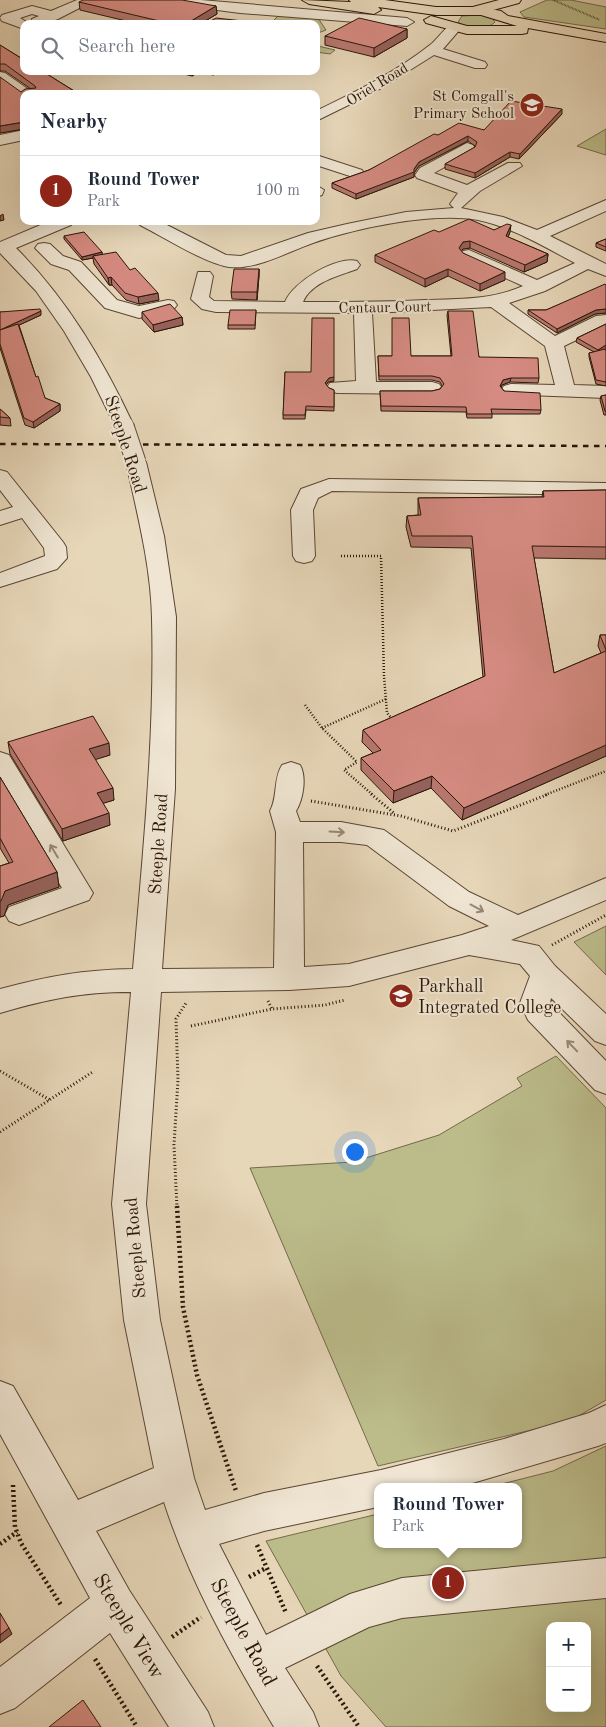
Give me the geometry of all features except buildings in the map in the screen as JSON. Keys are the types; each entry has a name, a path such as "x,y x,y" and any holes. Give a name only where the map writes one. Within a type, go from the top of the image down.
{"main road":[{"path":"309,0 489,31 560,31"},
{"path":"356,0 436,12 472,11"},
{"path":"386,0 472,11 560,31 606,38"},
{"path":"453,26 448,19 514,0"},
{"path":"503,18 521,0"},
{"path":"489,31 504,25 503,18"}],"street":[{"path":"43,20 88,0"},
{"path":"171,0 236,14 388,21 404,27"},
{"path":"20,23 7,18 32,10 53,16"},
{"name":"Oriel Road","path":"320,115 387,80 434,49 452,35 453,26"},
{"name":"Oriel Road","path":"434,49 489,31"},
{"path":"434,49 480,65"},
{"path":"4,83 20,90"},
{"path":"0,140 20,136"},
{"path":"467,148 426,171 423,175 469,191"},
{"path":"320,161 356,173"},
{"path":"459,212 459,200 469,191 514,166"},
{"path":"535,237 606,205"},
{"path":"154,225 220,259 232,262 251,259 337,232 421,216 459,212 492,218 606,271"},
{"path":"3,248 56,225"},
{"name":"Steeple Road","path":"3,248 64,283 82,342 106,386 124,426 136,462 153,536 164,617 162,789 128,1204 142,1320 175,1478 193,1533 257,1661 298,1727"},
{"path":"44,248 56,260 75,266 64,283 111,304 139,312 168,305"},
{"path":"468,255 539,287"},
{"name":"Centaur Court","path":"204,276 200,299 208,305 225,308 450,306 495,301 539,287 588,263"},
{"path":"292,308 297,294 303,287 351,265"},
{"path":"495,301 554,344 566,391"},
{"path":"363,308 366,387"},
{"path":"554,344 603,320"},
{"path":"337,387 432,388"},
{"path":"511,390 606,392"},
{"path":"0,476 55,547 56,558 49,564 0,580"},
{"path":"304,556 302,510 309,494 328,485 606,489"},
{"path":"0,518 26,510"},
{"path":"0,762 79,893 13,917"},
{"path":"289,979 289,832 283,811 288,801 291,771"},
{"path":"289,832 341,832 374,837 459,899 492,916 525,923"},
{"path":"606,870 538,902 525,923 537,964 535,1004 539,1012 606,1081"},
{"path":"0,1001 49,987 94,981 289,979 349,976 467,945 525,923 606,888"},
{"path":"467,945 537,964 606,1033"},
{"path":"0,1398 69,1523 175,1478"},
{"path":"402,1483 504,1457 598,1428 606,1423"},
{"path":"193,1533 264,1512 374,1489"},
{"name":"Steeple View","path":"69,1523 146,1655 194,1727"},
{"path":"257,1661 364,1608 402,1598 606,1578"},
{"path":"0,1692 115,1604"}],"path":[{"path":"553,0 596,16 606,24"},
{"path":"341,556 381,556 387,713 394,721"},
{"path":"322,728 386,699"},
{"path":"305,704 322,728 356,762 344,770 395,815"},
{"path":"288,801 395,815 428,822 453,831 606,771"},
{"path":"261,1000 267,1000 272,1008"},
{"path":"190,1002 184,1004 176,1019 178,1080 174,1145 183,1307 197,1376 245,1518 299,1640 359,1727"},
{"path":"0,1132 94,1071"},
{"path":"0,1072 50,1100"},
{"path":"12,1477 17,1532 22,1543 137,1727"},
{"path":"0,1544 17,1532"},
{"path":"146,1655 227,1600"}],"green space":[{"path":"547,0 571,0 606,7 606,29 524,17 520,12"},
{"path":"480,15 491,17 495,22 487,27 477,28 458,22 462,16"},
{"path":"278,16 318,18 319,20 274,20"},
{"path":"320,21 326,30 320,32"},
{"path":"320,46 335,50 330,54 320,53"},
{"path":"606,129 606,155 577,146"},
{"path":"606,926 606,975 574,942"},
{"path":"556,1056 606,1108 606,1400 570,1421 378,1466 250,1168 353,1162 439,1135 522,1086 517,1078"},
{"path":"606,1446 606,1727 386,1727 341,1676 266,1541 374,1515 374,1548 522,1548 522,1483 506,1483 553,1471"}],"railway":[{"path":"0,444 606,446"}],"place":[{"name":"St Comgall's Primary School","path":"532,105"},
{"name":"Parkhall Integrated College","path":"401,996"},
{"name":"Round Tower","path":"448,1583"}]}
